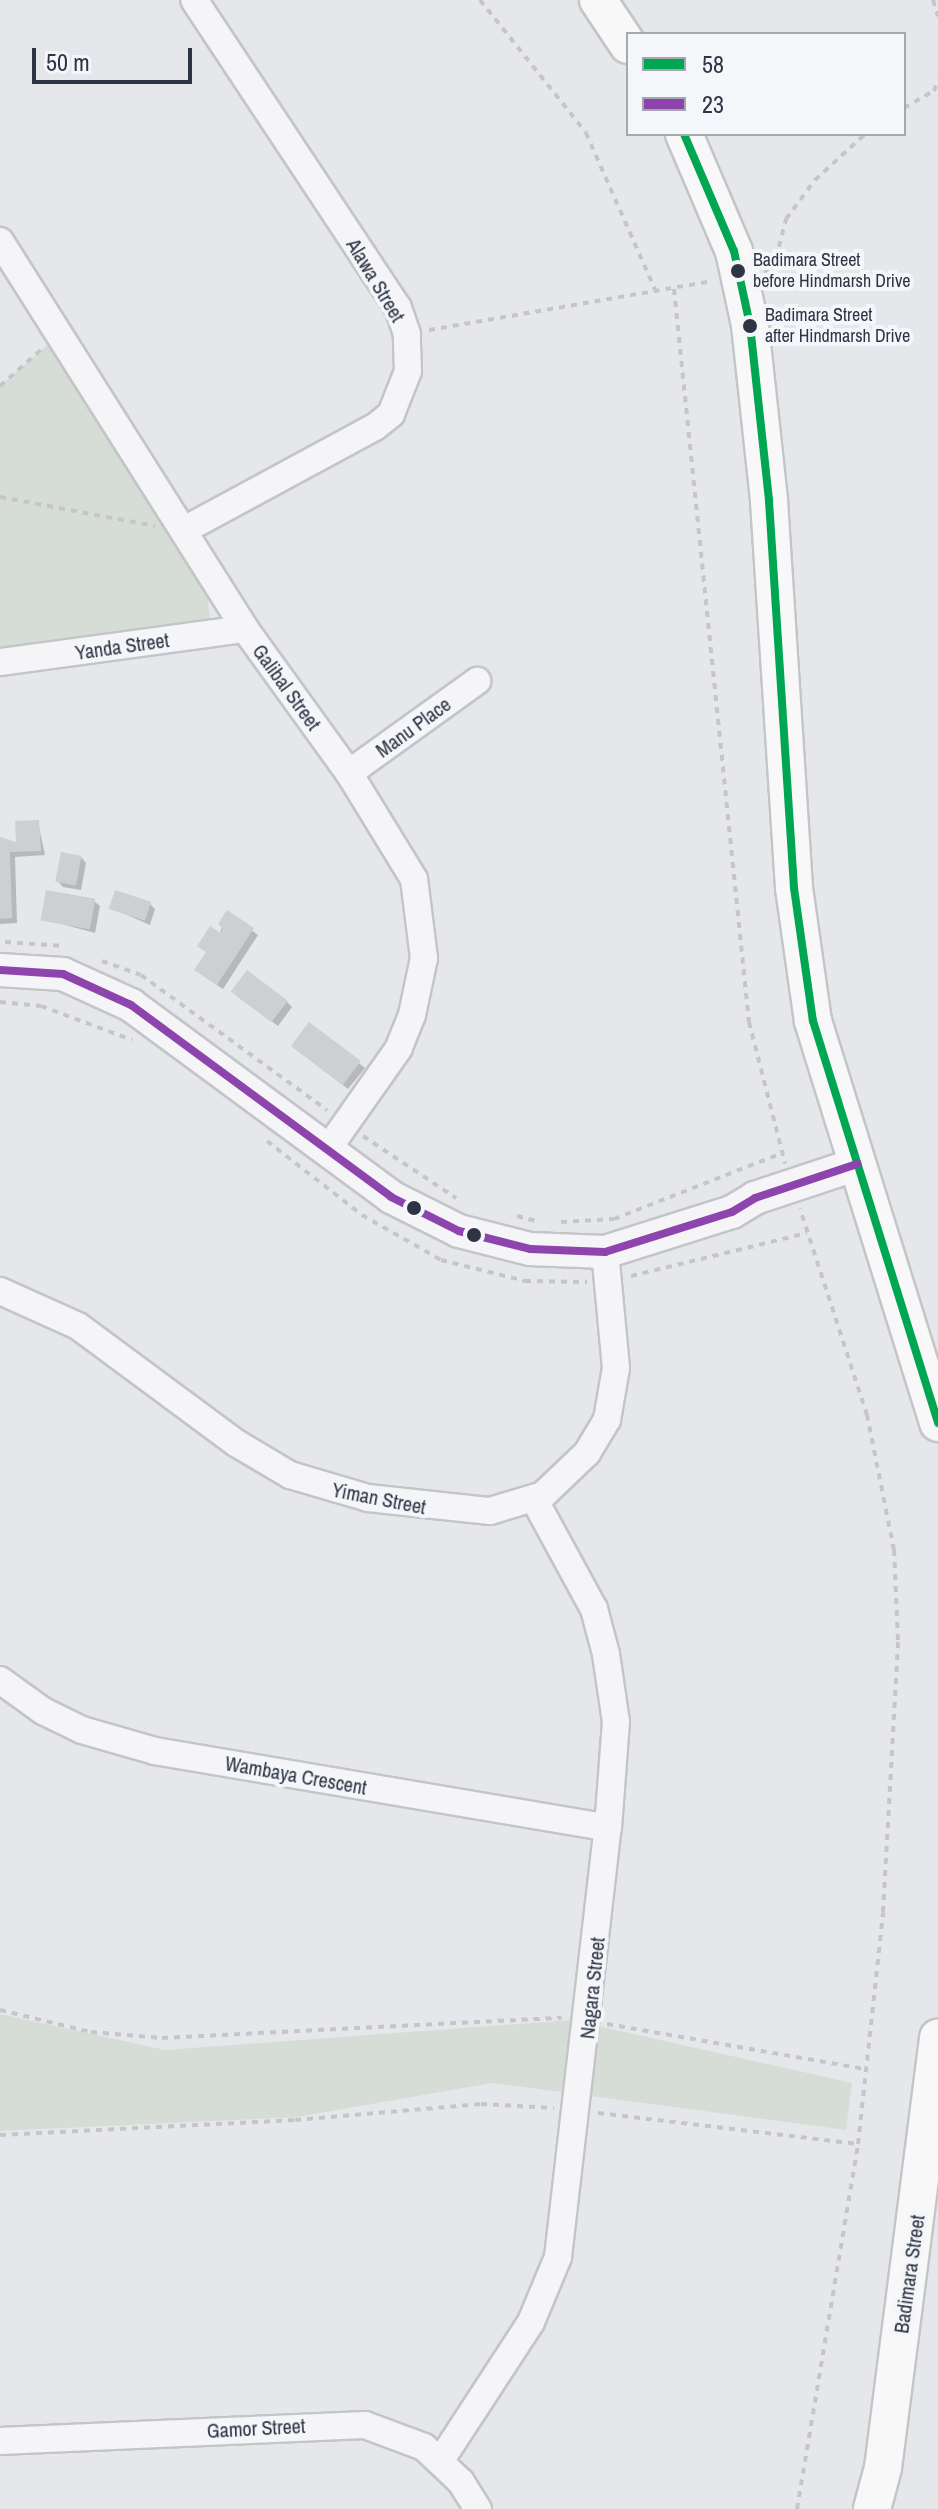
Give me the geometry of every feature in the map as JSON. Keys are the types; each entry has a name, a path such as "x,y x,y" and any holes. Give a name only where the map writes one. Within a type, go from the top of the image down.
{"main road":[{"path":"598,0 626,42"},
{"path":"685,136 712,191 741,275 769,501 794,888 813,1021 938,1423"},
{"name":"Badimara Street","path":"872,2509 883,2468 938,2038"}],"street":[{"name":"Alawa Street","path":"186,529 375,427 391,414 408,371 407,334 398,308 194,0"},
{"name":"Galibal Street","path":"0,241 186,529 245,629 349,773 414,879 424,958 399,1048 327,1150"},
{"name":"Yanda Street","path":"0,662 245,629"},
{"name":"Manu Place","path":"349,773 477,681"},
{"path":"0,970 63,974 131,1005 391,1197 459,1231 530,1249 605,1252 732,1212 759,1214 860,1174"},
{"path":"535,1501 587,1453 612,1403 616,1368 605,1252"},
{"name":"Yiman Street","path":"0,1291 78,1326 236,1443 290,1475 368,1498 430,1508 490,1511 535,1501"},
{"name":"Nagara Street","path":"441,2460 531,2322 558,2257 579,2111 608,1828 616,1722 614,1687 594,1609 535,1501"},
{"name":"Wambaya Crescent","path":"0,1680 43,1711 82,1730 155,1751 608,1828"},
{"name":"Gamor Street","path":"0,2441 349,2423 407,2439 441,2460 478,2509"}],"path":[{"path":"480,0 586,133 656,292"},
{"path":"933,0 938,16"},
{"path":"906,107 934,91 938,80"},
{"path":"407,334 773,270 786,219 815,180 863,136"},
{"path":"674,289 749,1022 782,1153"},
{"path":"0,386 60,334"},
{"path":"0,497 133,524 186,529"},
{"path":"797,2509 858,2144 883,1912 898,1640 894,1550 867,1415 807,1233"},
{"path":"0,2010 91,2032 162,2038 588,2021 864,2069"},
{"path":"0,2135 295,2120 481,2104 579,2111 858,2144"}],"shaded area":[{"path":"60,334 207,590 210,618 195,631 0,658 0,386"},
{"path":"0,2014 165,2050 571,2020 852,2083 846,2130 492,2083 297,2117 0,2131"}],"building":[{"path":"39,820 41,851 10,852 12,918 0,919 0,837 16,842 15,821"},
{"path":"61,852 82,856 76,885 55,881"},
{"path":"46,890 95,899 90,929 41,921"},
{"path":"115,890 151,902 145,921 109,909"},
{"path":"227,910 254,928 217,985 194,970 206,952 197,946 210,926 220,933 223,928 218,924"},
{"path":"247,970 288,1001 271,1022 231,992"},
{"path":"309,1022 361,1061 343,1085 291,1046"}],"transit line":[{"name":"58","path":"685,136 734,251 750,325 769,501 794,888 813,1021 938,1423"},
{"name":"23","path":"0,970 63,974 131,1005 391,1197 459,1231 530,1249 605,1252 732,1212 755,1198 857,1164"}],"place":[{"name":"Badimara Street before Hindmarsh Drive","path":"738,271"},
{"name":"Badimara Street after Hindmarsh Drive","path":"750,326"}]}
